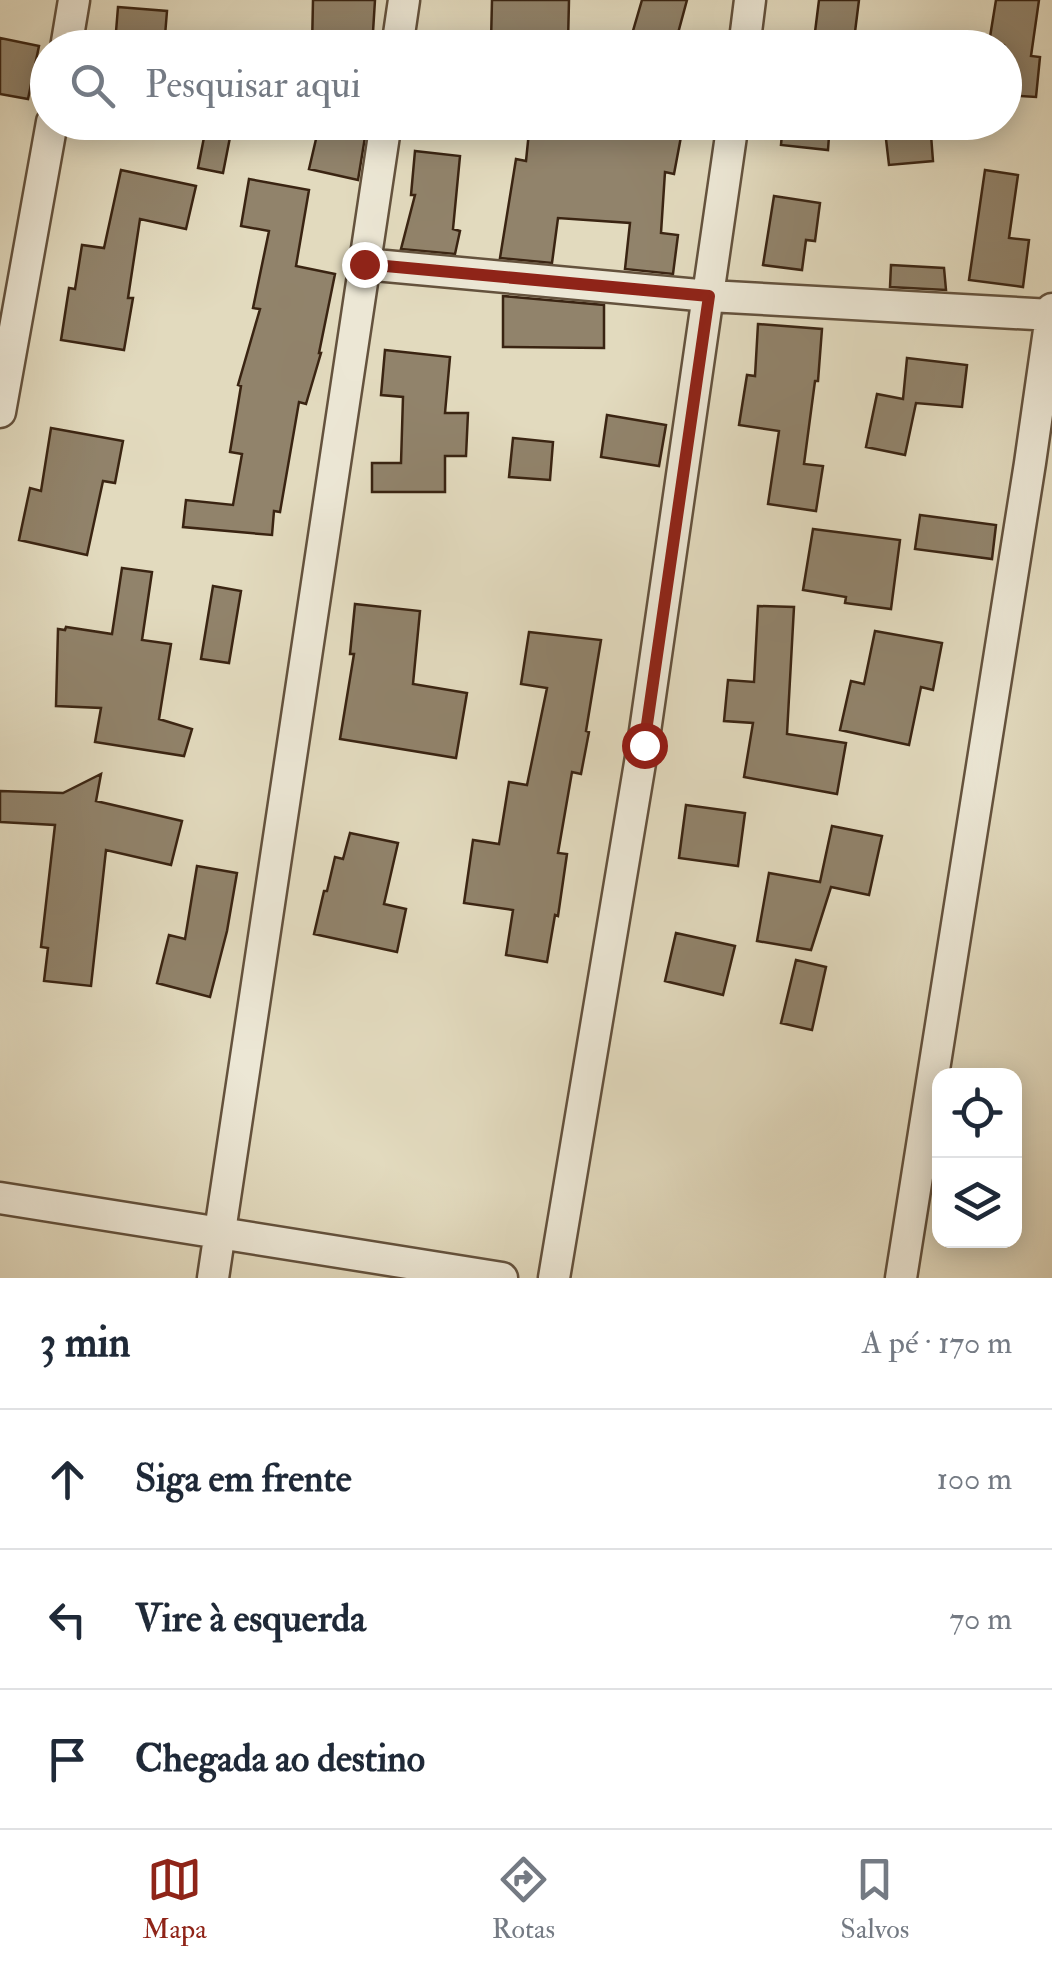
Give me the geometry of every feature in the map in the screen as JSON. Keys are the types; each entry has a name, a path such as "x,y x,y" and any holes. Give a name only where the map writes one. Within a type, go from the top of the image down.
{"street":[{"path":"69,30 74,0"},
{"path":"400,30 404,0"},
{"path":"746,30 750,0"},
{"path":"0,412 49,140"},
{"path":"213,1278 383,140"},
{"path":"554,1278 644,745 731,140"},
{"path":"364,264 709,296 1052,313 902,1278"},
{"path":"0,1198 502,1278"}],"building":[{"path":"313,0 375,0 373,30 312,30"},
{"path":"492,0 569,0 568,30 491,30"},
{"path":"642,0 687,0 679,30 633,30"},
{"path":"819,0 859,0 855,30 815,30"},
{"path":"996,0 1039,0 1031,56 1040,57 1036,97 1022,96 1022,30 991,30"},
{"path":"118,7 167,11 165,30 116,30"},
{"path":"0,38 30,44 28,99 0,94"},
{"path":"203,140 229,140 223,173 198,168"},
{"path":"316,140 365,140 358,180 309,169"},
{"path":"528,140 680,140 674,174 665,172 661,233 678,235 673,274 625,269 630,223 558,218 552,263 500,258 516,159 526,161"},
{"path":"781,140 829,140 828,150 781,145"},
{"path":"886,140 931,140 933,161 889,165"},
{"path":"415,151 460,156 453,229 460,231 455,254 401,249 415,195 411,195"},
{"path":"121,170 196,186 186,229 140,219 124,350 61,340 69,288 75,289 82,245 104,248"},
{"path":"985,170 1018,175 1009,238 1029,240 1023,287 969,280"},
{"path":"249,179 309,190 296,266 335,274 321,353 306,404 299,402 280,512 274,511 272,535 183,527 186,500 233,505 242,454 230,452 241,386 238,385 260,309 253,308 269,231 241,226"},
{"path":"774,196 820,203 815,241 806,240 802,270 763,265"},
{"path":"891,265 944,268 946,290 890,287"},
{"path":"503,296 604,305 604,348 503,347"},
{"path":"758,324 822,329 804,464 823,466 816,511 768,504 779,431 739,425 747,375 755,376"},
{"path":"385,350 450,357 445,413 468,413 466,456 445,456 445,492 372,492 372,463 401,463 403,397 381,395"},
{"path":"907,358 967,365 962,407 916,403 905,455 866,447 877,394 903,399"},
{"path":"607,415 666,425 659,466 601,457"},
{"path":"51,428 123,441 115,483 103,481 87,555 19,540 30,488 41,491"},
{"path":"513,438 553,442 550,480 509,477"},
{"path":"920,515 996,525 992,559 915,549"},
{"path":"813,529 900,540 891,609 845,603 846,597 803,590"},
{"path":"122,568 152,572 142,640 171,644 159,719 192,729 184,756 95,742 101,708 56,706 58,629 112,634"},
{"path":"213,586 241,591 229,663 201,659"},
{"path":"355,604 420,611 413,684 467,693 456,758 340,739 354,654 350,654"},
{"path":"758,606 794,607 787,734 846,743 837,794 744,777 753,723 724,721 728,680 754,682"},
{"path":"875,631 942,643 933,690 921,687 909,745 840,730 851,681 864,684"},
{"path":"529,632 601,640 581,774 572,772 558,853 567,854 547,962 506,955 513,910 464,903 473,840 499,844 509,782 527,785 547,688 521,684"},
{"path":"101,774 96,801 182,821 171,865 106,850 91,986 44,981 48,948 41,947 55,825 0,822 0,791 63,793"},
{"path":"686,805 745,813 738,866 679,858"},
{"path":"832,826 882,836 869,895 831,887 811,950 757,941 769,873 820,882"},
{"path":"350,833 398,843 384,904 406,909 397,952 314,934 335,857 343,859"},
{"path":"197,866 237,873 210,997 157,983 169,935 185,939"},
{"path":"676,933 735,946 723,995 665,981"},
{"path":"796,960 826,967 812,1030 781,1023"}],"route":[{"path":"364,264 709,296 644,745"}]}
